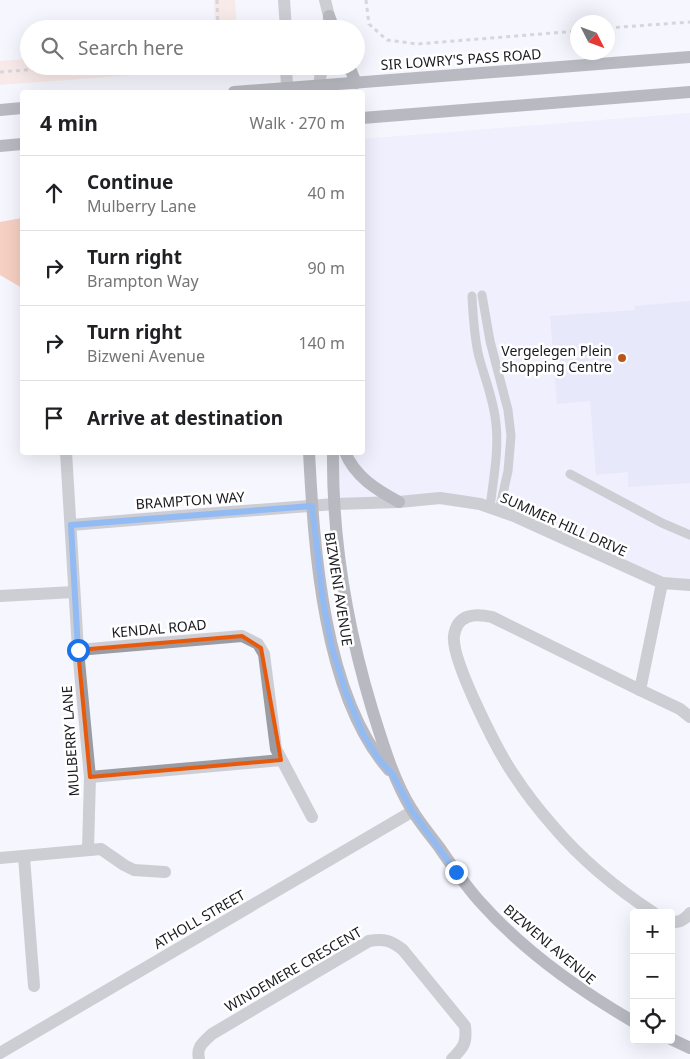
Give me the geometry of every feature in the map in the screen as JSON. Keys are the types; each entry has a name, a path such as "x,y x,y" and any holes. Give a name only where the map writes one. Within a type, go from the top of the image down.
{"street":[{"path":"284,0 285,20"},
{"path":"325,0 331,20"},
{"path":"329,16 329,20"},
{"name":"SIR LOWRY'S PASS ROAD","path":"287,90 319,89 356,83 690,57"},
{"path":"286,75 287,90"},
{"path":"319,89 321,75"},
{"path":"353,75 356,83"},
{"path":"365,118 690,92"},
{"path":"0,110 20,108"},
{"path":"0,146 20,144"},
{"name":"MULBERRY LANE","path":"66,455 78,650 90,777 88,849"},
{"name":"BIZWENI AVENUE","path":"309,455 312,506 323,601 332,648 346,693 363,734 378,758 393,775"},
{"name":"BIZWENI AVENUE","path":"333,455 335,504 344,595 354,647 393,775 412,811 456,872 482,904 514,936 590,996 630,1020"},
{"path":"347,455 356,472 379,492 400,502"},
{"name":"SUMMER HILL DRIVE","path":"335,504 400,502 440,498 480,504 514,516 662,583 690,585"},
{"name":"BRAMPTON WAY","path":"71,525 335,504"},
{"path":"640,690 662,583"},
{"path":"0,596 74,592"},
{"path":"649,909 598,871 554,827 514,775 489,732 457,658 454,635 458,626 470,615 479,614 492,617 680,709 690,717"},
{"name":"KENDAL ROAD","path":"78,650 242,636 258,644 264,654 276,749 281,760"},
{"path":"90,777 281,760 312,817"},
{"name":"ATHOLL STREET","path":"0,1053 412,811"},
{"path":"0,858 104,849 124,865 134,870 165,872"},
{"path":"24,856 34,986"},
{"path":"675,923 685,919 690,913"},
{"name":"WINDEMERE CRESCENT","path":"199,1059 199,1047 212,1034 369,941 378,939 396,944 404,950 465,1026 466,1040 462,1050 452,1059"},
{"path":"675,1041 690,1048"}],"lane":[{"path":"482,295 490,341 508,410 511,436 508,471 494,509"},
{"path":"472,296 474,332 493,401 496,423 494,509"},
{"path":"570,474 662,523 690,535"}],"path":[{"path":"217,0 218,20"},
{"path":"366,0 369,24 387,40 417,44 570,32"},
{"path":"615,27 690,22"},
{"path":"0,72 20,70"}],"highlighted area":[{"path":"242,636 261,648 281,760 90,777 78,650"}],"shaded area":[{"path":"214,0 235,0 236,20 215,20"},
{"path":"20,60 20,75 132,75 0,85 0,61"},
{"path":"690,113 690,584 662,584 515,516 440,497 335,504 331,455 365,455 365,139"},
{"path":"20,218 20,287 0,275 0,222"}],"building":[{"name":"Vergelegen Plein Shopping Centre","path":"690,301 690,483 628,487 628,472 596,475 590,401 557,404 550,316 635,310 635,306"}],"place":[{"name":"Vergelegen Plein Shopping Centre","path":"622,358"}],"route":[{"path":"78,650 71,525 312,506 323,601 332,648 346,693 363,734 378,758 393,775 412,811 456,872"}]}
